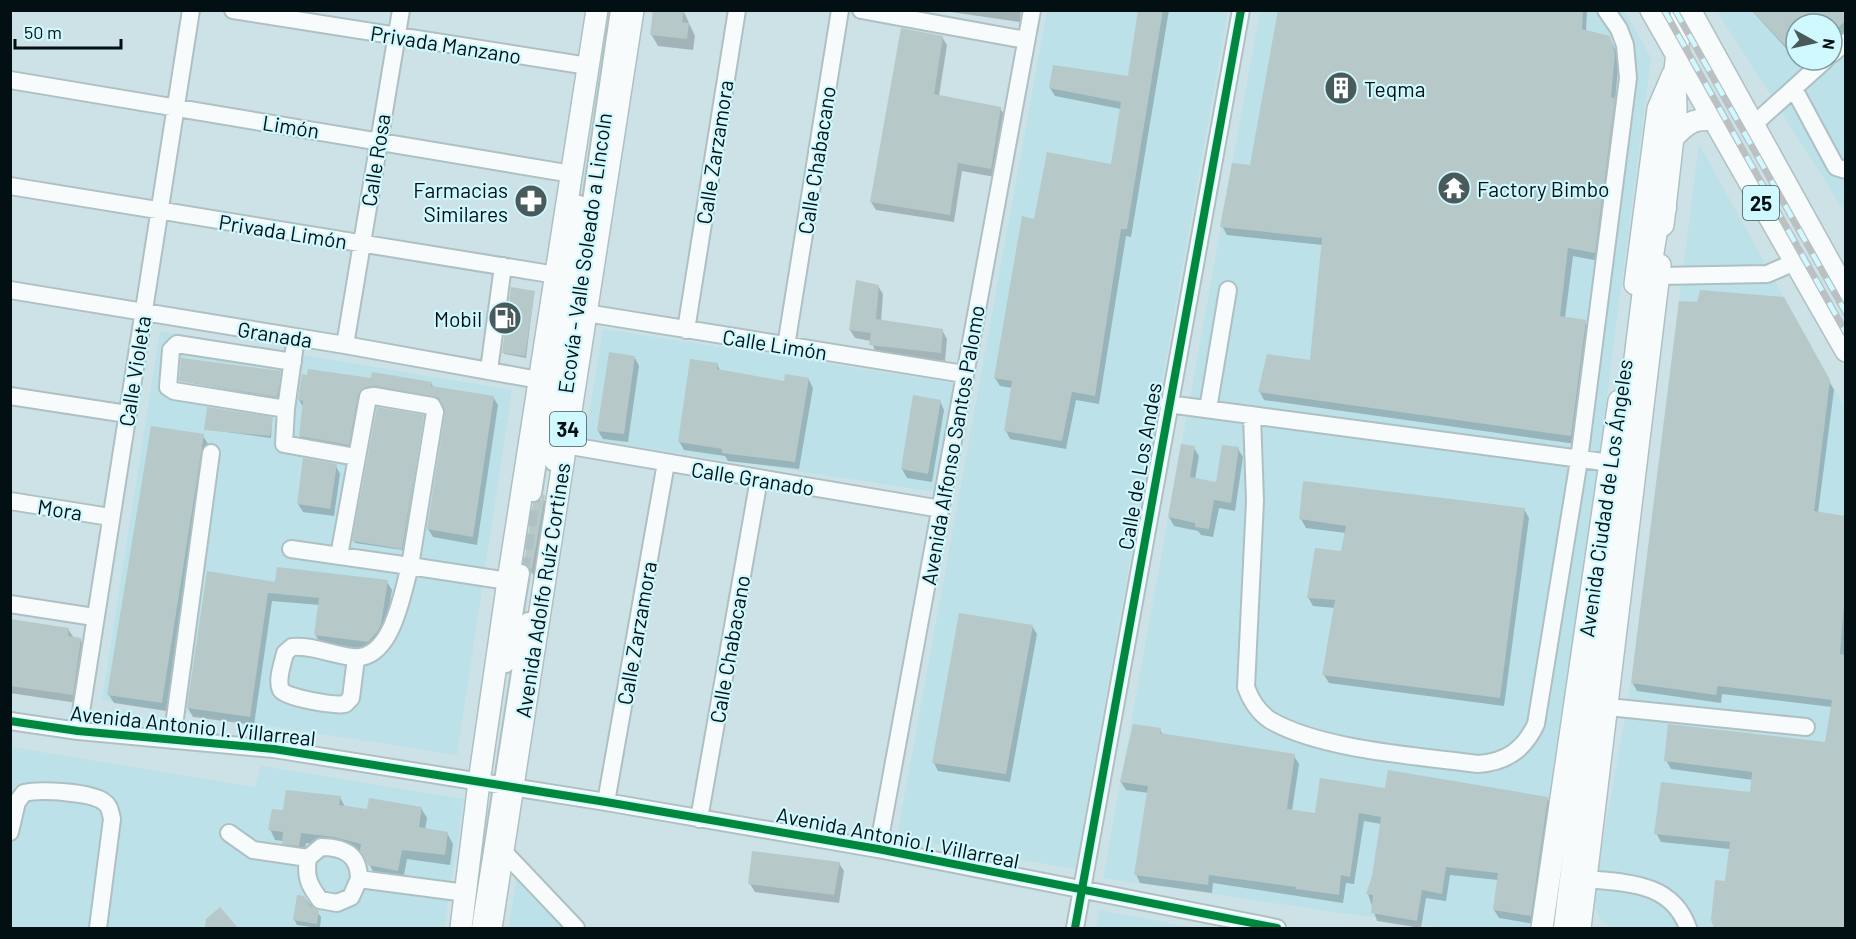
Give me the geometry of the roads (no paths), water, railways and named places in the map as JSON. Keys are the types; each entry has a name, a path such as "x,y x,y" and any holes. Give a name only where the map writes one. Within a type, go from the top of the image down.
{"highway":[{"path":"1580,926 1615,519 1650,254 1664,208"}],"main road":[{"name":"Avenida Adolfo Ruíz Cortines","path":"503,850 495,785 522,576 539,380 597,10"},
{"name":"Avenida Adolfo Ruíz Cortines","path":"495,785 565,446 633,10"},
{"name":"25","path":"1651,10 1676,63 1714,120 1845,351"},
{"name":"Avenida Ciudad de Los Ángeles","path":"1580,926 1659,276 1664,208 1676,111 1676,63 1682,10"},
{"name":"25","path":"1690,10 1845,292"},
{"name":"Avenida Ciudad de Los Ángeles","path":"1542,928 1611,463 1658,109 1676,63"},
{"path":"1673,138 1687,123 1699,118 1714,120"},
{"name":"34","path":"463,928 466,892 495,785"},
{"name":"34","path":"491,928 503,850"}],"street":[{"name":"Calle Violeta","path":"78,731 94,617 191,10"},
{"name":"Privada Manzano","path":"233,10 588,66"},
{"name":"Calle Rosa","path":"345,345 401,10"},
{"name":"Ecovía - Valle Soleado a Lincoln","path":"610,10 541,494 620,10"},
{"name":"Calle Zarzamora","path":"686,330 737,10"},
{"name":"Calle Chabacano","path":"786,346 840,10"},
{"path":"861,10 1026,40"},
{"name":"Avenida Alfonso Santos Palomo","path":"878,849 1032,10"},
{"name":"Calle de Los Andes","path":"1076,928 1168,404 1241,10"},
{"path":"1252,415 1255,501 1246,687 1250,699 1258,710 1270,720 1341,744 1478,765 1498,762 1520,749 1536,724 1579,460 1628,78 1625,45 1619,29 1606,10"},
{"path":"1753,124 1812,72"},
{"name":"Limón","path":"10,80 572,174"},
{"path":"1794,89 1836,167 1845,170"},
{"name":"Privada Limón","path":"10,186 556,275"},
{"path":"1659,276 1767,273 1795,262"},
{"path":"489,370 503,267"},
{"name":"Granada","path":"10,290 345,345 539,380"},
{"path":"1208,409 1228,290"},
{"name":"Calle Limón","path":"586,314 964,374"},
{"path":"296,338 283,442 286,446 356,457"},
{"path":"286,409 174,391 167,384 171,350 177,344 293,362"},
{"path":"10,396 127,414"},
{"path":"339,556 368,397 429,405 434,408 410,566 386,641 356,658 292,647 285,653 279,683 281,690 289,696 345,704 351,698 356,658"},
{"path":"1168,404 1611,463"},
{"name":"Calle Granado","path":"565,446 941,509"},
{"path":"172,740 211,453"},
{"name":"Calle Zarzamora","path":"606,802 666,464"},
{"name":"Calle Chabacano","path":"699,819 759,479"},
{"name":"Mora","path":"10,501 111,517"},
{"path":"291,549 410,566 522,576 495,785 480,928"},
{"path":"10,604 94,617"},
{"path":"1608,707 1806,727"},
{"name":"Avenida Antonio I. Villarreal","path":"10,721 78,731 274,749 606,802 878,849 1277,928"},
{"path":"463,928 495,785"},
{"path":"10,832 17,802 24,793 35,790 93,796 110,807 112,819 98,928"},
{"path":"229,833 253,850 308,858"},
{"path":"321,847 338,847 351,854 359,867 359,879 351,897 337,903 320,900 309,885 306,874 308,858 321,847"},
{"path":"503,850 575,928"},
{"path":"359,879 466,892"},
{"path":"1585,879 1652,888 1676,906 1688,928"}],"tunnel":[{"path":"521,573 533,493"}],"railway":[{"path":"1664,10 1846,333"},
{"path":"1675,10 1846,313"}],"place":[{"name":"Teqma","path":"1341,88"},
{"name":"Factory Bimbo","path":"1454,188"},
{"name":"Farmacias Similares","path":"531,201"},
{"name":"Mobil","path":"505,318"}]}
